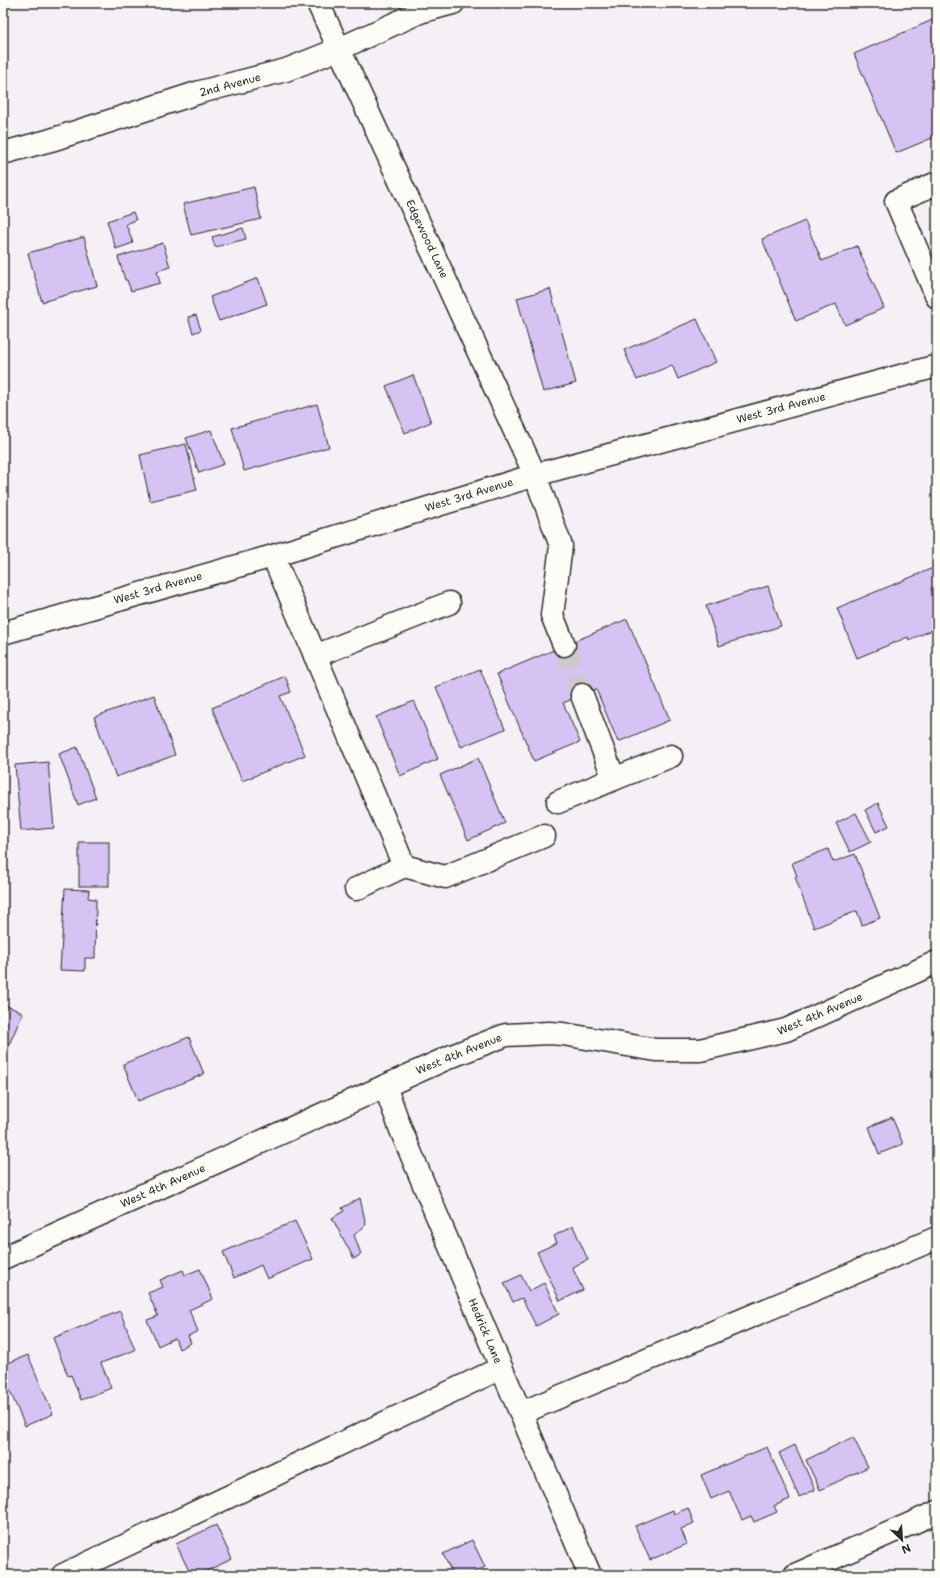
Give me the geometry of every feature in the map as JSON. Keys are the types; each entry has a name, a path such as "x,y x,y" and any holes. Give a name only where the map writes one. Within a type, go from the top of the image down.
{"street":[{"name":"Edgewood Lane","path":"318,3 535,475 561,546 552,615 564,645"},
{"name":"2nd Avenue","path":"3,153 51,140 200,92 286,70 339,49 420,12 453,3"},
{"path":"937,184 896,201 937,297"},
{"name":"West 3rd Avenue","path":"3,633 273,556 535,475 937,366"},
{"path":"273,556 404,866"},
{"path":"315,656 449,603"},
{"path":"582,695 614,779"},
{"path":"558,802 671,756"},
{"path":"356,889 404,866 446,877 544,836"},
{"name":"West 4th Avenue","path":"3,1258 452,1056 506,1035 549,1032 656,1050 700,1050 786,1030 937,962"},
{"name":"Hedrick Lane","path":"385,1086 401,1130 590,1575"},
{"path":"520,1413 937,1238"},
{"path":"63,1575 501,1368"},
{"path":"795,1575 937,1512"}],"building":[{"path":"937,18 937,136 896,153 854,54"},
{"path":"254,187 261,219 191,235 183,204"},
{"path":"133,212 136,220 126,224 133,243 116,249 107,221"},
{"path":"805,221 822,261 857,246 884,308 845,325 836,304 796,321 762,239"},
{"path":"243,228 246,239 215,247 212,237"},
{"path":"84,237 97,286 42,302 28,253"},
{"path":"163,243 170,267 157,271 160,283 131,291 127,280 125,280 118,257"},
{"path":"258,278 267,304 219,321 210,297"},
{"path":"550,289 576,383 543,392 517,298"},
{"path":"196,315 201,330 193,333 188,317"},
{"path":"697,319 716,362 678,379 672,365 637,380 624,350"},
{"path":"413,375 431,422 405,433 386,386"},
{"path":"317,404 329,447 244,471 232,428"},
{"path":"211,430 224,464 199,473 186,438"},
{"path":"186,444 197,490 150,501 140,455"},
{"path":"933,568 937,577 937,586 931,588 937,602 937,628 909,640 908,637 857,658 837,608"},
{"path":"768,586 781,626 719,646 706,606"},
{"path":"627,619 670,720 618,742 596,689 563,703 580,742 534,761 497,674"},
{"path":"480,669 505,729 461,747 436,687"},
{"path":"285,676 291,692 280,696 305,755 242,781 212,708"},
{"path":"154,695 175,755 116,777 94,717"},
{"path":"414,701 438,759 400,776 376,717"},
{"path":"77,747 96,798 78,805 59,754"},
{"path":"478,758 505,823 468,840 440,775"},
{"path":"48,762 54,828 21,831 15,765"},
{"path":"878,803 889,826 876,832 865,810"},
{"path":"856,813 871,842 850,852 836,823"},
{"path":"79,842 109,842 109,886 79,886"},
{"path":"828,849 833,862 855,854 880,918 862,925 857,911 814,928 795,877 797,876 792,863"},
{"path":"65,889 89,890 88,898 96,899 95,958 85,958 85,971 60,970"},
{"path":"3,1004 23,1013 3,1058"},
{"path":"189,1037 204,1074 138,1101 123,1064"},
{"path":"892,1117 903,1144 879,1154 869,1127"},
{"path":"360,1198 366,1225 354,1235 361,1254 354,1259 332,1218 344,1211 342,1208"},
{"path":"295,1221 313,1259 267,1279 261,1265 234,1278 223,1252"},
{"path":"573,1226 588,1260 572,1267 583,1290 560,1301 537,1252 557,1243 554,1236"},
{"path":"200,1269 213,1299 189,1310 198,1331 188,1336 191,1343 179,1349 175,1338 158,1346 147,1320 158,1316 148,1293 163,1287 160,1280 183,1270 185,1275"},
{"path":"521,1275 529,1291 544,1283 559,1314 536,1326 522,1298 513,1302 504,1283"},
{"path":"120,1311 135,1350 101,1363 111,1388 81,1400 71,1375 68,1376 53,1338"},
{"path":"28,1355 53,1414 25,1426 3,1375 3,1365"},
{"path":"853,1437 868,1467 820,1490 806,1460"},
{"path":"795,1445 815,1490 799,1497 779,1453"},
{"path":"767,1447 790,1499 774,1506 777,1512 754,1522 751,1516 742,1520 729,1491 711,1499 701,1475"},
{"path":"688,1508 694,1523 681,1529 687,1544 650,1560 635,1526 673,1510 674,1514"},
{"path":"216,1525 232,1559 198,1575 191,1575 176,1544"},
{"path":"472,1540 485,1567 469,1575 453,1575 443,1554"}],"tunnel":[{"path":"564,645 582,695"}]}
